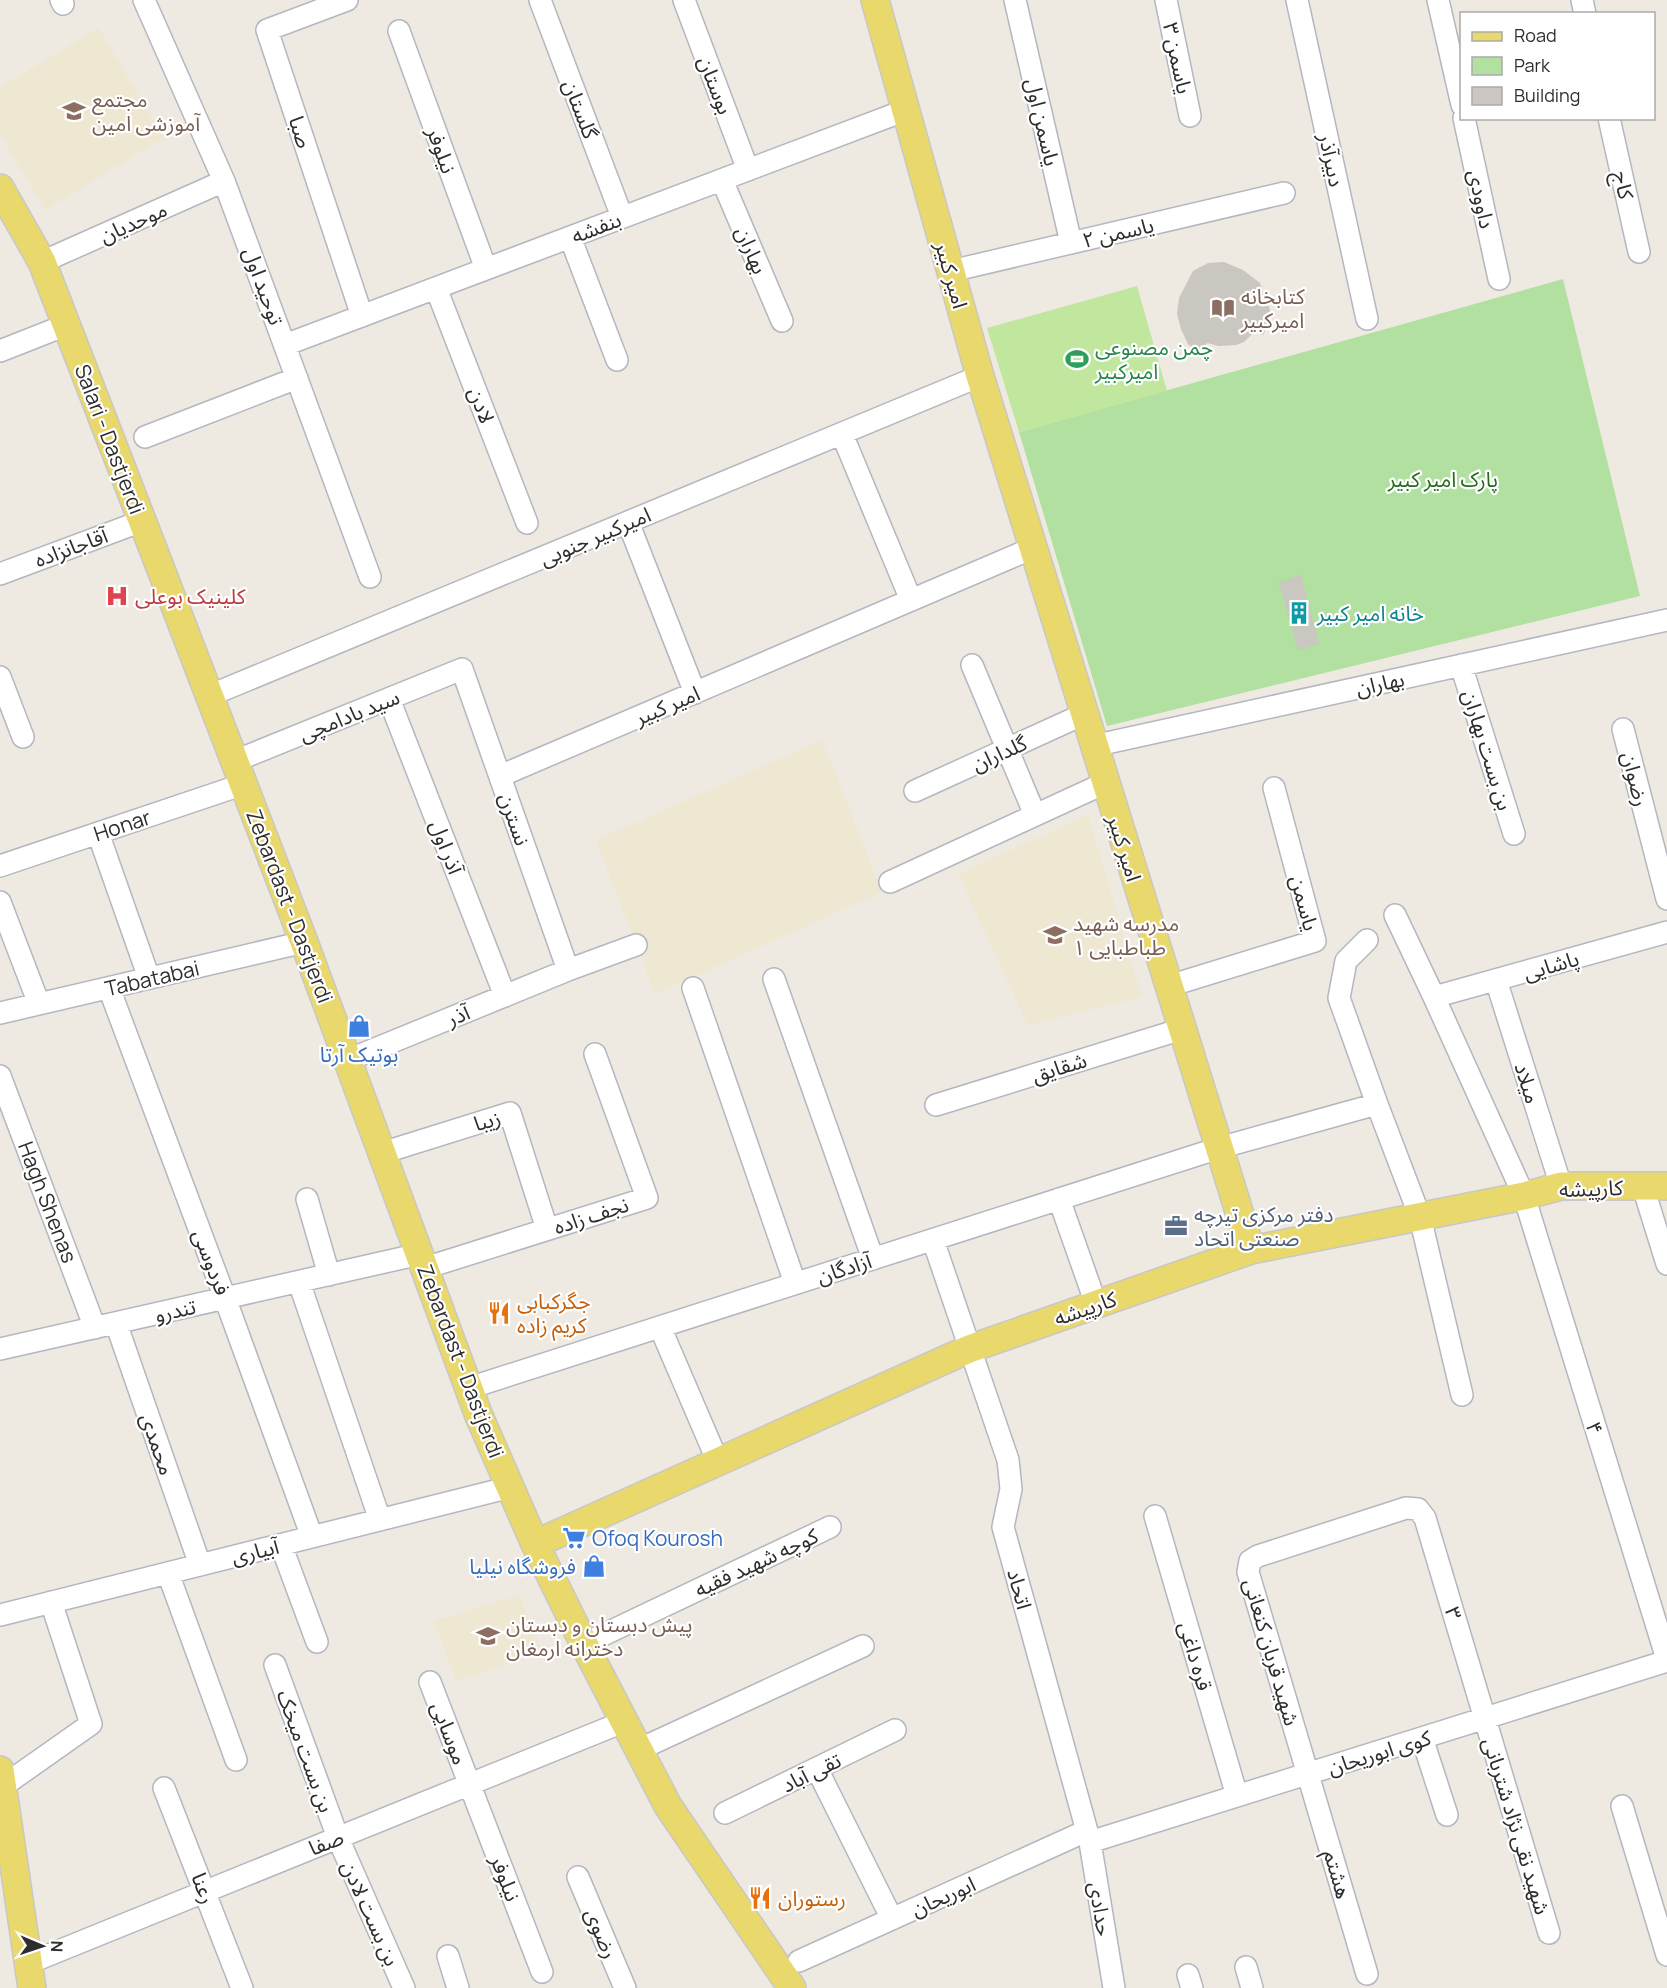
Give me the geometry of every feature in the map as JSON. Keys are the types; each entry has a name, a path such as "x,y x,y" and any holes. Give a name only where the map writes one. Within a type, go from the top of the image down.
{"main road":[{"name":"امیر کبیر","path":"875,0 980,376 1251,1250"},
{"name":"Salari - Dastjerdi","path":"0,188 42,262 211,696"},
{"name":"Zebardast - Dastjerdi","path":"211,696 469,1388 536,1544 623,1722 668,1806 791,1973"},
{"name":"کارپیشه","path":"536,1544 969,1349 1251,1250 1524,1196 1561,1186 1655,1187"},
{"path":"1,1778 30,1975"}],"street":[{"name":"توحید اول","path":"144,0 225,181 370,577"},
{"name":"صبا","path":"347,0 267,30 362,316"},
{"name":"گلستان","path":"540,0 622,217"},
{"name":"بوستان","path":"684,0 748,170"},
{"name":"یاسمن اول","path":"1014,0 1071,243"},
{"name":"یاسمن ۳","path":"1166,0 1190,117"},
{"name":"دبیرآذر","path":"1297,0 1367,319"},
{"path":"1438,0 1460,100"},
{"name":"نیلوفر","path":"399,31 486,268"},
{"name":"بنفشه","path":"285,345 906,110"},
{"name":"داوودی","path":"1464,120 1500,279"},
{"name":"کاج","path":"1609,120 1639,252"},
{"name":"بهاران","path":"722,180 782,321"},
{"name":"موحدیان","path":"42,262 225,181"},
{"name":"یاسمن ۲","path":"951,271 1284,193"},
{"path":"570,237 617,360"},
{"name":"لادن","path":"436,288 527,523"},
{"path":"0,351 66,325"},
{"name":"امیرکبیر جنوبی","path":"211,696 980,376"},
{"path":"145,437 297,378"},
{"path":"842,434 911,600"},
{"name":"آقاجانزاده","path":"0,573 142,521"},
{"path":"628,522 695,693"},
{"name":"امیر کبیر","path":"500,776 1033,548"},
{"name":"بهاران","path":"1094,746 1667,621"},
{"path":"972,665 1035,815"},
{"name":"بن بست بهاران","path":"1461,665 1514,834"},
{"name":"سید بادامچی","path":"240,773 388,699 462,669"},
{"name":"نسترن","path":"462,669 568,970"},
{"path":"0,677 23,737"},
{"name":"آذر اول","path":"388,699 505,996"},
{"name":"گلداران","path":"915,791 1084,714"},
{"name":"رضوان","path":"1623,729 1667,900"},
{"name":"Honar","path":"0,866 98,833 240,773"},
{"path":"890,882 1105,783"},
{"name":"یاسمن","path":"1169,986 1315,941 1274,788"},
{"path":"98,833 149,978"},
{"path":"0,902 39,1004"},
{"name":"۴","path":"1395,915 1524,1196 1667,1660"},
{"name":"پاشایی","path":"1434,997 1667,932"},
{"path":"1367,940 1346,961 1339,998 1420,1217 1462,1395"},
{"name":"Tabatabai","path":"0,1013 304,942"},
{"name":"آذر","path":"348,1060 568,970 636,945"},
{"path":"774,979 873,1259"},
{"name":"میلاد","path":"1496,980 1561,1186"},
{"name":"فردوسی","path":"109,988 312,1537"},
{"path":"693,988 795,1283"},
{"name":"شقایق","path":"936,1105 1182,1029"},
{"name":"نجف زاده","path":"422,1261 547,1229 647,1198 595,1054"},
{"name":"Hagh Shenas","path":"0,1076 95,1328"},
{"name":"آزادگان","path":"469,1388 1219,1148 1377,1104"},
{"name":"زیبا","path":"382,1153 510,1113 547,1229"},
{"path":"1655,1187 1667,1264"},
{"path":"307,1199 330,1275"},
{"path":"1059,1199 1096,1304"},
{"name":"اتحاد","path":"933,1240 1008,1460 1011,1489 1003,1527 1088,1837"},
{"name":"تندرو","path":"0,1349 330,1275 422,1261"},
{"path":"299,1282 380,1520"},
{"name":"محمدی","path":"116,1323 200,1565"},
{"path":"660,1327 718,1462"},
{"name":"آبیاری","path":"0,1615 511,1487"},
{"name":"شهید قربان کنعانی","path":"1308,1774 1248,1572 1250,1561 1258,1556 1406,1508 1418,1509"},
{"name":"۳","path":"1418,1509 1425,1518 1485,1718"},
{"name":"قره داغی","path":"1155,1516 1237,1796"},
{"name":"کوچه شهید فقیه","path":"584,1644 830,1527"},
{"path":"281,1545 317,1642"},
{"path":"168,1573 236,1760"},
{"path":"1,1778 91,1724 51,1602"},
{"path":"638,1749 863,1646"},
{"name":"کوی ابوریحان","path":"1088,1837 1237,1796 1667,1660"},
{"name":"بن بست میخک","path":"274,1665 338,1838"},
{"name":"موسایی","path":"430,1682 470,1784"},
{"name":"شهید نقی نژاد شتربانی","path":"1485,1718 1549,1933"},
{"name":"صفا","path":"30,1975 205,1891 623,1722"},
{"name":"تقی آباد","path":"725,1813 895,1730"},
{"path":"1422,1738 1447,1815"},
{"path":"817,1769 892,1919"},
{"name":"هشتم","path":"1308,1774 1367,1974"},
{"name":"نیلوفر","path":"470,1784 543,1972"},
{"name":"رعنا","path":"164,1788 242,1988"},
{"path":"1622,1806 1667,1955"},
{"name":"ابوریحان","path":"791,1973 892,1919 1088,1837"},
{"name":"حدادی","path":"1088,1837 1114,1988"},
{"name":"بن بست لادن","path":"338,1838 404,1988"},
{"name":"رضوی","path":"578,1877 626,1988"},
{"path":"448,1956 458,1988"},
{"path":"1246,1967 1252,1988"}],"shaded area":[{"name":"مجتمع آموزشی امین","path":"99,28 164,138 45,210 0,135 0,87"},
{"path":"822,740 882,892 655,994 596,840"},
{"name":"مدرسه شهید طباطبایی ۱","path":"1088,815 1142,997 1028,1025 958,874"},
{"name":"پیش دبستان و دبستان دخترانه ارمغان","path":"519,1595 542,1652 456,1681 434,1621"}],"green space":[{"name":"پارک امیر کبیر","path":"1563,279 1640,596 1107,726 1019,432"},
{"name":"چمن مصنوعی امیرکبیر","path":"1137,286 1167,391 1019,432 987,328"}],"building":[{"name":"کتابخانه امیرکبیر","path":"1224,262 1243,270 1260,283 1270,310 1267,327 1263,335 1255,331 1244,342 1236,345 1219,346 1207,343 1199,354 1188,344 1181,329 1177,314 1179,298 1193,271 1208,263"},
{"name":"خانه امیر کبیر","path":"1301,575 1319,644 1298,650 1279,583"}],"place":[{"name":"مجتمع آموزشی امین","path":"74,111"},
{"name":"کتابخانه امیرکبیر","path":"1223,308"},
{"name":"چمن مصنوعی امیرکبیر","path":"1077,359"},
{"name":"کلینیک بوعلی","path":"117,596"},
{"name":"خانه امیر کبیر","path":"1299,613"},
{"name":"مدرسه شهید طباطبایی ۱","path":"1055,935"},
{"name":"بوتیک آرتا","path":"359,1026"},
{"name":"دفتر مرکزی تیرچه صنعتی اتحاد","path":"1176,1226"},
{"name":"جگرکبابی کریم زاده","path":"499,1313"},
{"name":"Ofoq Kourosh","path":"574,1538"},
{"name":"فروشگاه نیلیا","path":"594,1566"},
{"name":"پیش دبستان و دبستان دخترانه ارمغان","path":"488,1636"},
{"name":"رستوران","path":"760,1898"}]}
